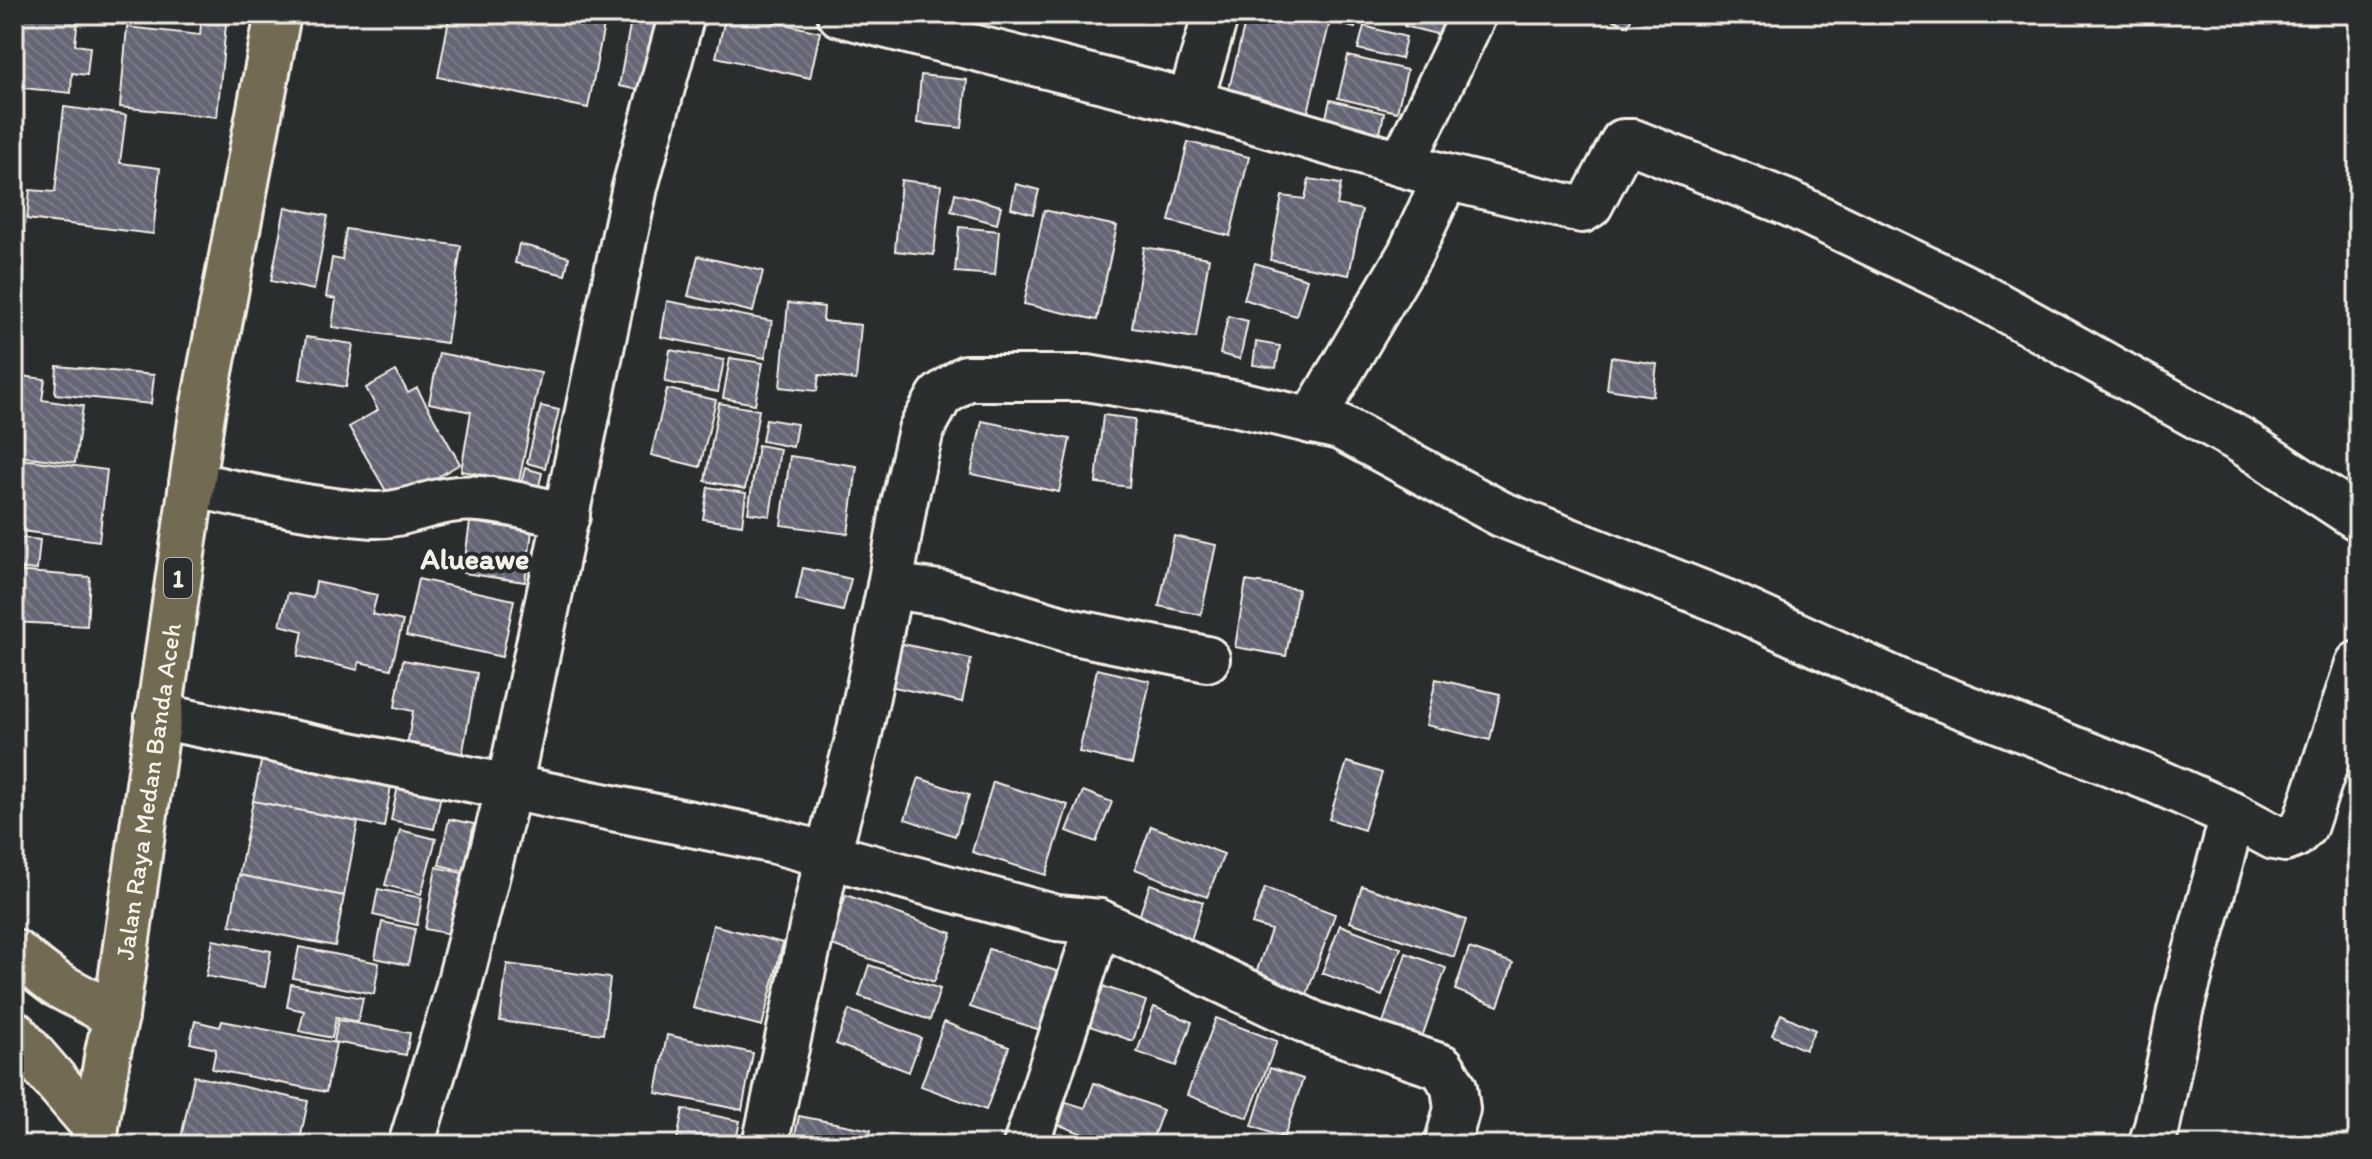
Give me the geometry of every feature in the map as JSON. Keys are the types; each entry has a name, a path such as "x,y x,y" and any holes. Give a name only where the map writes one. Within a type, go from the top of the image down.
{"highway":[{"name":"Jalan Raya Medan Banda Aceh","path":"94,1136 116,1016 202,414 278,14"},
{"path":"14,952 56,984 116,1016"},
{"path":"14,1033 94,1136"}],"street":[{"path":"411,1145 456,997 509,787 635,187 682,14"},
{"path":"840,14 1190,102 1446,177 1582,210 1590,205 1623,142 1633,142 1788,203 1972,291 2240,440 2358,518"},
{"path":"1190,102 1216,14"},
{"path":"1402,164 1474,14"},
{"path":"1311,421 1410,254 1446,177"},
{"path":"765,1145 828,854 858,739 921,430 940,396 966,378 1087,378 1238,404 1340,427 1501,514 1725,602 1902,683 2154,780 2285,839 2295,835 2305,825 2358,664"},
{"path":"192,484 302,507 377,515 455,499 477,498 567,516"},
{"path":"890,586 946,594 1069,631 1207,659"},
{"path":"158,716 775,841 1057,918 1099,922 1316,1025 1442,1067 1454,1087 1457,1109 1447,1145"},
{"path":"2151,1145 2180,1011 2254,827"},
{"path":"1026,1145 1099,922"}],"building":[{"path":"14,14 78,18 75,45 90,47 87,75 72,73 71,93 14,87"},
{"path":"202,14 227,14 217,117 120,107 127,27 200,35"},
{"path":"450,14 552,14 604,25 588,108 438,77"},
{"path":"632,14 657,14 644,91 619,86"},
{"path":"726,14 740,14 820,32 810,78 716,57"},
{"path":"1247,14 1286,14 1329,25 1308,112 1228,93"},
{"path":"1301,14 1358,14 1355,28"},
{"path":"1407,14 1462,14 1457,39 1404,26"},
{"path":"1599,14 1633,14 1628,26"},
{"path":"1364,26 1406,37 1401,59 1358,49"},
{"path":"1348,56 1407,70 1397,112 1338,98"},
{"path":"921,75 967,80 962,128 917,123"},
{"path":"1330,100 1384,113 1378,143 1323,130"},
{"path":"64,107 126,115 120,163 160,168 153,234 27,219 30,190 55,192"},
{"path":"1188,142 1249,157 1230,236 1169,221"},
{"path":"1309,179 1341,184 1337,205 1362,210 1349,275 1270,260 1282,196 1305,199"},
{"path":"901,180 941,185 934,255 895,251"},
{"path":"1016,184 1039,190 1033,214 1011,208"},
{"path":"955,193 1001,206 997,224 951,211"},
{"path":"285,207 328,216 314,290 271,281"},
{"path":"1044,210 1117,226 1097,320 1024,304"},
{"path":"959,227 999,231 995,275 955,272"},
{"path":"346,229 461,246 447,343 332,327 336,299 326,297 332,258 342,260"},
{"path":"519,244 569,257 565,275 515,263"},
{"path":"1144,247 1209,258 1196,338 1132,328"},
{"path":"698,256 763,271 753,312 688,296"},
{"path":"1255,263 1307,279 1296,316 1244,299"},
{"path":"667,301 772,321 765,358 661,337"},
{"path":"788,303 824,307 823,321 861,325 856,380 819,375 817,391 780,387"},
{"path":"1228,316 1248,321 1240,359 1220,354"},
{"path":"306,337 353,344 346,387 300,379"},
{"path":"1256,342 1280,346 1276,368 1253,365"},
{"path":"670,350 724,360 718,392 665,382"},
{"path":"439,353 541,373 519,481 461,471 471,412 429,403"},
{"path":"1611,357 1657,364 1653,396 1607,389"},
{"path":"730,358 763,363 755,404 723,398"},
{"path":"57,366 154,375 151,404 55,394"},
{"path":"396,371 408,393 417,388 460,464 393,503 349,427 378,410 366,388"},
{"path":"14,375 45,379 42,400 83,406 75,463 14,455"},
{"path":"667,389 716,400 700,467 651,455"},
{"path":"719,403 759,410 745,489 705,481"},
{"path":"541,406 559,410 545,468 527,463"},
{"path":"1103,415 1135,419 1129,487 1096,483"},
{"path":"766,419 797,424 793,447 762,441"},
{"path":"982,421 1070,439 1059,492 971,474"},
{"path":"758,445 780,449 770,516 748,513"},
{"path":"790,456 857,466 848,534 781,525"},
{"path":"14,458 107,470 99,541 14,530"},
{"path":"525,468 542,473 534,507 516,503"},
{"path":"708,487 746,493 742,525 703,519"},
{"path":"470,522 532,531 525,582 463,573"},
{"path":"1174,536 1216,545 1201,615 1159,606"},
{"path":"14,537 40,540 37,570 14,568"},
{"path":"803,568 851,579 843,611 796,600"},
{"path":"14,571 90,577 87,626 14,622"},
{"path":"418,579 514,600 502,657 406,636"},
{"path":"1246,581 1298,589 1286,656 1235,647"},
{"path":"316,582 377,595 372,614 403,621 391,669 359,662 358,670 298,656 303,631 280,625 288,593 313,598"},
{"path":"894,642 971,659 962,702 885,685"},
{"path":"403,660 477,673 461,762 406,752 413,711 395,707"},
{"path":"1097,669 1150,681 1132,764 1079,752"},
{"path":"1436,679 1500,694 1490,740 1426,725"},
{"path":"265,742 394,768 384,827 253,801"},
{"path":"1347,762 1382,773 1364,830 1329,819"},
{"path":"400,776 443,785 434,829 391,820"},
{"path":"919,778 969,795 955,836 905,819"},
{"path":"993,782 1068,805 1046,875 972,852"},
{"path":"1083,791 1112,802 1096,842 1067,831"},
{"path":"253,801 358,822 344,896 239,875"},
{"path":"449,819 474,824 464,871 439,865"},
{"path":"1151,826 1224,854 1207,897 1135,869"},
{"path":"400,830 436,839 421,894 385,885"},
{"path":"436,867 462,873 450,934 425,929"},
{"path":"239,875 344,896 335,946 230,925"},
{"path":"1150,884 1203,902 1189,946 1135,929"},
{"path":"1362,886 1466,920 1454,957 1350,922"},
{"path":"1265,888 1335,914 1307,994 1255,976 1271,930 1252,924"},
{"path":"378,889 422,898 417,925 373,915"},
{"path":"846,895 952,933 934,982 829,944"},
{"path":"382,922 415,929 408,965 375,958"},
{"path":"713,925 783,943 762,1026 693,1008"},
{"path":"1340,925 1401,948 1382,996 1322,973"},
{"path":"213,940 271,951 265,987 206,976"},
{"path":"299,947 379,963 374,994 293,978"},
{"path":"1469,948 1513,963 1498,1006 1455,990"},
{"path":"989,949 1059,972 1040,1030 970,1007"},
{"path":"1406,953 1446,968 1421,1040 1382,1026"},
{"path":"507,964 610,978 603,1034 500,1021"},
{"path":"869,965 940,989 930,1020 859,996"},
{"path":"1091,982 1146,1001 1133,1041 1078,1022"},
{"path":"291,984 363,998 358,1022 336,1017 332,1038 299,1031 304,1011 287,1007"},
{"path":"1154,1007 1192,1022 1176,1066 1137,1052"},
{"path":"849,1010 921,1038 909,1072 836,1044"},
{"path":"1781,1014 1815,1030 1805,1050 1772,1035"},
{"path":"1216,1018 1277,1041 1248,1118 1187,1095"},
{"path":"338,1020 410,1033 406,1055 334,1042"},
{"path":"195,1021 220,1027 222,1021 336,1043 326,1092 212,1069 216,1049 190,1043"},
{"path":"944,1022 1009,1047 986,1110 921,1086"},
{"path":"667,1035 753,1053 742,1110 656,1093"},
{"path":"1270,1068 1303,1079 1284,1138 1252,1126"},
{"path":"194,1076 308,1101 299,1145 215,1145 181,1138"},
{"path":"1094,1083 1163,1110 1150,1145 1112,1145 1059,1125 1066,1102 1085,1108"},
{"path":"683,1109 740,1121 735,1145 676,1145"},
{"path":"799,1116 871,1130 868,1145 793,1145"}],"district":[{"name":"Alueawe","path":"475,558"}]}
